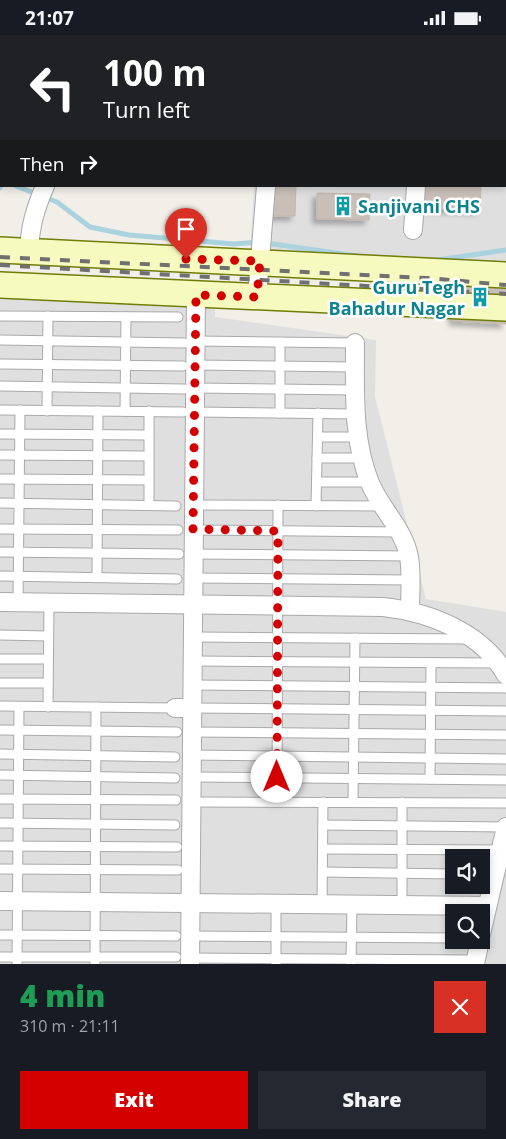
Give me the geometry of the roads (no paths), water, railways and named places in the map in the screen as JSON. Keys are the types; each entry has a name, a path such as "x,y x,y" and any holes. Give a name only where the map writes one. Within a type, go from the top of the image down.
{"main road":[{"path":"0,250 260,257 506,275"},
{"path":"0,285 506,308"}],"street":[{"path":"29,251 30,227 45,187"},
{"path":"257,297 266,187"},
{"path":"413,230 416,187"},
{"path":"185,960 183,936 190,903 184,801 184,708 192,685 193,604 185,579 185,505 190,342 196,295"},
{"path":"355,343 358,437 370,482 399,532 409,556 410,610"},
{"path":"0,602 383,607 410,610 435,619 473,639 503,669"},
{"path":"490,870 500,850 506,827"},
{"path":"9,901 445,906"},
{"path":"476,962 478,949"}],"lane":[{"path":"0,316 178,317"},
{"path":"47,411 48,316"},
{"path":"125,411 126,317"},
{"path":"0,340 355,343"},
{"path":"280,342 280,413"},
{"path":"0,364 355,367"},
{"path":"0,386 355,390"},
{"path":"0,410 356,414"},
{"path":"18,602 20,410"},
{"path":"97,577 98,411"},
{"path":"148,411 149,504"},
{"path":"316,506 318,413"},
{"path":"0,434 148,435"},
{"path":"318,437 358,437"},
{"path":"0,455 148,456"},
{"path":"317,458 363,458"},
{"path":"0,479 148,480"},
{"path":"317,482 370,482"},
{"path":"0,503 383,506"},
{"path":"277,801 278,505"},
{"path":"0,529 399,532"},
{"path":"0,552 409,556"},
{"path":"0,576 410,580"},
{"path":"48,707 49,603"},
{"path":"0,635 48,636"},
{"path":"192,637 473,639"},
{"path":"353,802 354,638"},
{"path":"0,659 48,659"},
{"path":"192,661 431,663 503,669"},
{"path":"430,779 431,663"},
{"path":"0,683 48,683"},
{"path":"192,685 506,687"},
{"path":"0,706 506,711"},
{"path":"17,960 17,935 9,901 18,869 19,707"},
{"path":"95,961 96,707"},
{"path":"0,730 506,735"},
{"path":"0,754 506,759"},
{"path":"0,775 506,780"},
{"path":"0,799 506,803"},
{"path":"322,904 323,802"},
{"path":"402,802 402,905"},
{"path":"0,823 175,825"},
{"path":"323,825 506,827"},
{"path":"0,846 177,847"},
{"path":"323,849 500,850"},
{"path":"0,869 178,870"},
{"path":"323,872 445,874"},
{"path":"276,904 276,961"},
{"path":"351,962 352,905"},
{"path":"0,935 445,938"},
{"path":"0,957 17,960 95,961 476,962"}],"waterway":[{"path":"19,187 57,202 90,227 129,235 234,244 259,242 357,256"},
{"path":"437,260 506,250"}],"railway":[{"path":"0,257 427,278 506,285"},
{"path":"0,265 506,294"}],"place":[{"name":"Sanjivani CHS","path":"343,206"},
{"name":"Guru Tegh Bahadur Nagar","path":"480,297"}]}
